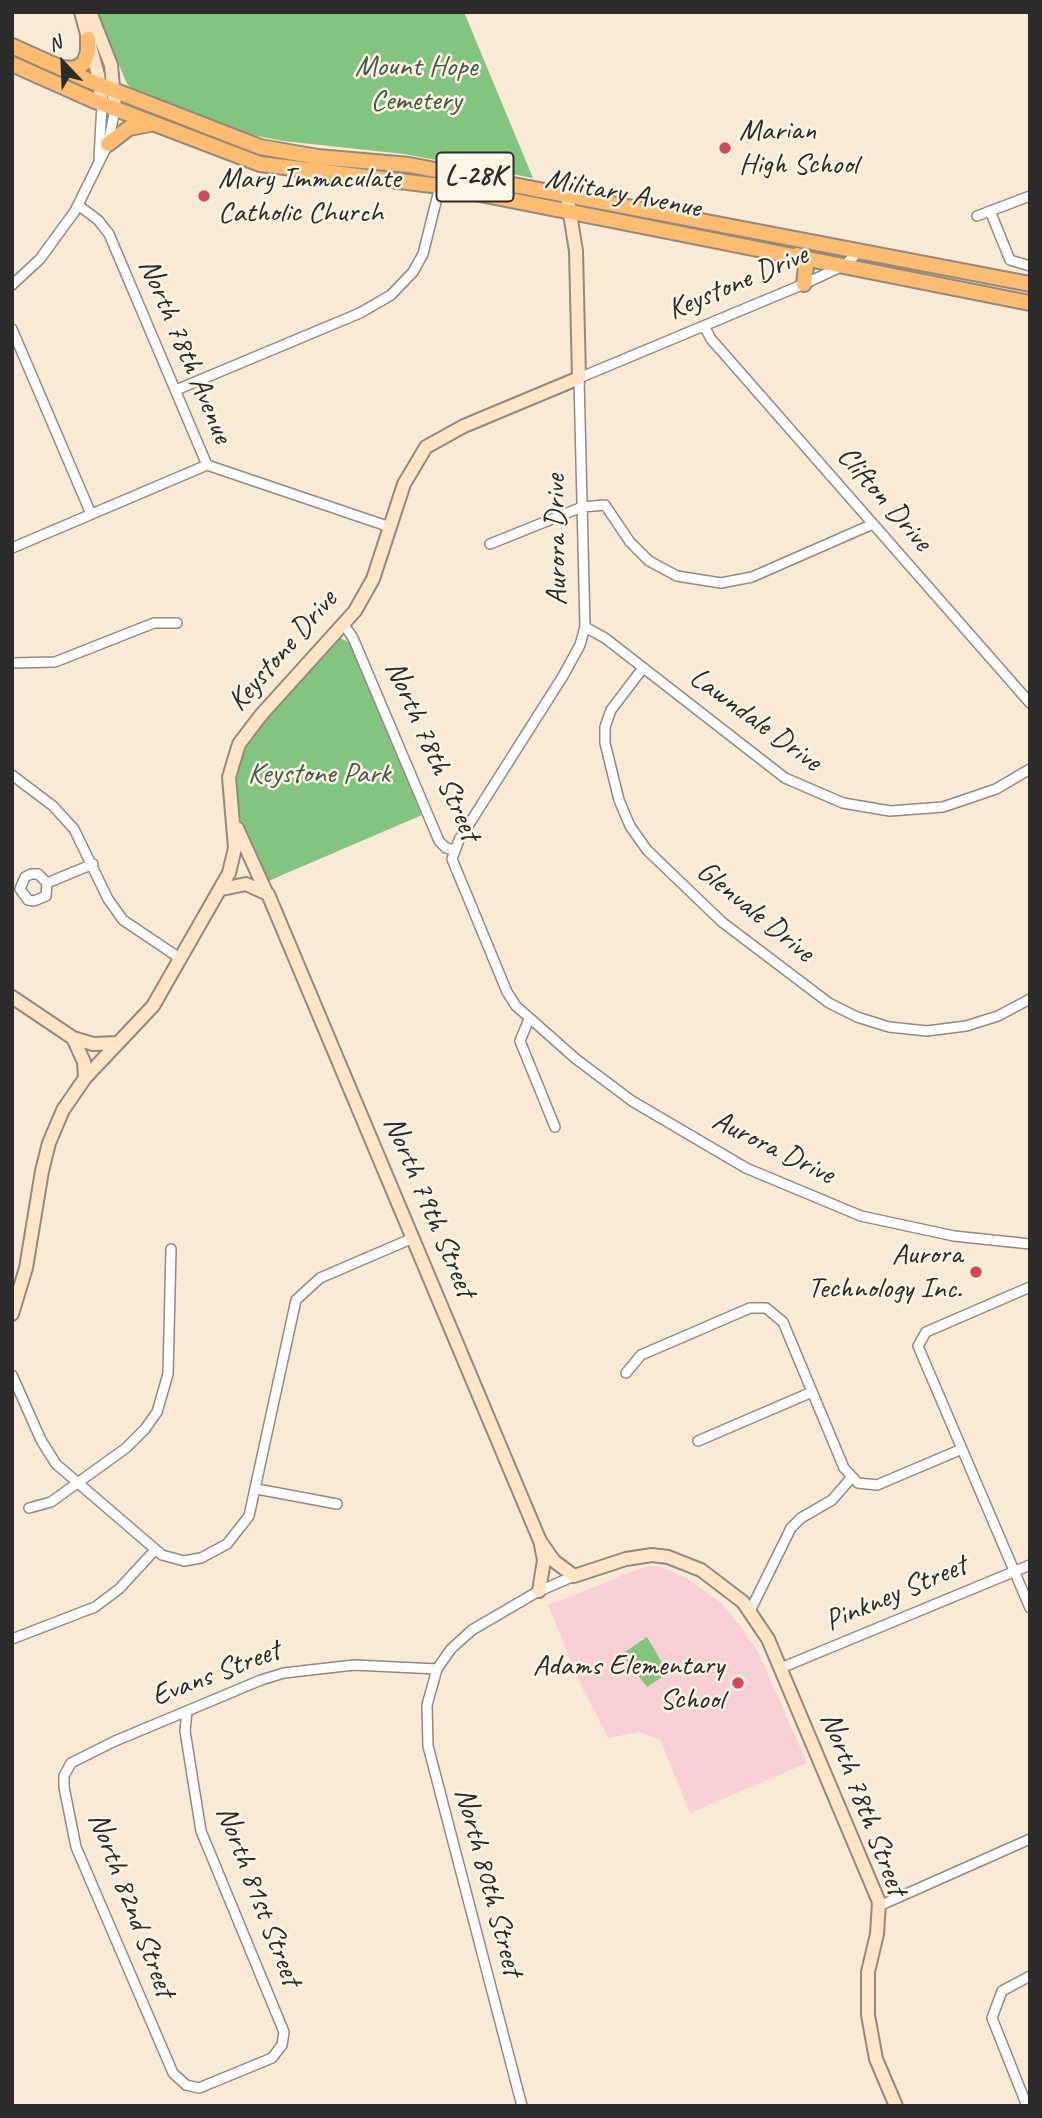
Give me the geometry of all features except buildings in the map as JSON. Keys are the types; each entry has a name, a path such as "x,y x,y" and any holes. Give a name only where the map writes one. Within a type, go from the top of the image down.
{"main road":[{"path":"60,68 74,69 84,63 88,52 88,39"},
{"name":"Military Avenue","path":"12,46 115,92 260,147 298,154 409,165 1030,284"},
{"name":"Military Avenue","path":"12,64 108,107 260,164 440,186 1030,303"},
{"path":"108,144 129,128 152,124"},
{"path":"797,256 806,267 804,284"}],"street":[{"path":"12,285 50,247 78,205 108,144 108,107 81,12"},
{"path":"90,12 111,65 115,92 108,107 98,166"},
{"path":"176,390 360,313 391,295 413,272 423,254 440,186"},
{"name":"Aurora Drive","path":"456,850 580,645 585,627 576,251 567,194"},
{"path":"977,216 1029,199"},
{"name":"North 78th Avenue","path":"78,205 98,220 109,234 207,465 390,527"},
{"path":"990,211 1010,260 1030,266"},
{"name":"Keystone Drive","path":"12,1314 26,1268 49,1143 63,1110 85,1078 153,1006 222,889 234,857 234,822 229,777 239,744 261,715 344,625 373,579 414,464 434,441 804,284 845,265 858,252"},
{"name":"Clifton Drive","path":"704,326 711,339 1030,703"},
{"path":"12,329 91,514"},
{"path":"12,548 207,465"},
{"path":"489,544 582,507 605,505 630,542 649,561 677,576 709,583 752,577 873,524"},
{"path":"12,663 55,662 154,623 177,623"},
{"name":"North 78th Street","path":"344,625 353,638 439,841 446,848 456,850 452,859 507,992 529,1018"},
{"name":"Lawndale Drive","path":"585,627 785,778 843,803 890,811 943,807 996,789 1030,769"},
{"name":"Glenvale Drive","path":"642,668 611,710 604,727 605,743 619,800 630,826 647,850 722,922 829,1003 857,1017 884,1026 927,1031 966,1026 998,1016 1030,999"},
{"path":"12,775 66,819 93,864 108,899 123,920 181,959"},
{"name":"North 79th Street","path":"234,822 268,894 540,1541 544,1560 539,1591"},
{"path":"47,883 93,864"},
{"path":"222,889 246,884 268,894"},
{"path":"12,997 73,1038 93,1044 118,1043"},
{"path":"529,1018 520,1041 555,1126"},
{"name":"Aurora Drive","path":"529,1018 632,1101 705,1146 787,1187 886,1224 964,1238 1030,1244"},
{"path":"73,1038 81,1052 85,1078"},
{"path":"12,1375 44,1448 78,1483 155,1550 166,1557 184,1561 218,1550 245,1524 257,1489 296,1300 320,1278 413,1238"},
{"path":"29,1508 51,1502 137,1438 161,1402 168,1374 171,1249"},
{"path":"1030,1287 926,1332 919,1342 919,1350 1030,1608"},
{"path":"626,1373 641,1355 750,1308 766,1308 783,1322 844,1468 860,1484 877,1485 962,1449"},
{"path":"698,1441 812,1392"},
{"path":"438,1669 461,1638 539,1591 574,1576 639,1556 668,1557 715,1579 750,1611 791,1528 801,1518 832,1500 852,1477"},
{"path":"257,1489 337,1504"},
{"name":"North 79th Street","path":"540,1541 554,1561 574,1576"},
{"path":"12,1639 95,1607 119,1589 155,1550"},
{"name":"Pinkney Street","path":"781,1668 1030,1564"},
{"name":"North 78th Street","path":"750,1611 768,1639 781,1668 879,1906 877,1934 868,1972 868,2015 876,2059 896,2106"},
{"name":"Evans Street","path":"76,1759 262,1680 306,1668 354,1665 438,1669"},
{"name":"North 80th Street","path":"438,1669 427,1705 428,1746 522,2106"},
{"name":"North 81st Street","path":"170,2069 179,2081 199,2088 265,2061 277,2053 284,2038 279,2015 201,1831 185,1731 187,1711"},
{"name":"North 82nd Street","path":"76,1759 67,1769 64,1780 73,1838 170,2069"},
{"path":"879,1906 1030,1839"},
{"path":"1027,2106 992,2018 1002,1991 1030,1976"}],"shaded area":[{"path":"647,1566 662,1567 687,1578 721,1603 742,1628 758,1652 807,1763 690,1813 660,1739 639,1732 608,1738 579,1681 548,1605"}],"green space":[{"name":"Mount Hope Cemetery","path":"97,12 464,12 533,178 404,154 283,141 253,135 134,90 127,84"},
{"name":"Keystone Park","path":"340,638 349,642 422,815 266,882 234,803 236,763 249,736"},
{"path":"647,1637 668,1673 647,1687 622,1654"}],"place":[{"name":"Marian High School","path":"725,148"},
{"name":"Mary Immaculate Catholic Church","path":"204,196"},
{"name":"Aurora Technology Inc.","path":"976,1272"},
{"name":"Adams Elementary School","path":"738,1683"}]}
